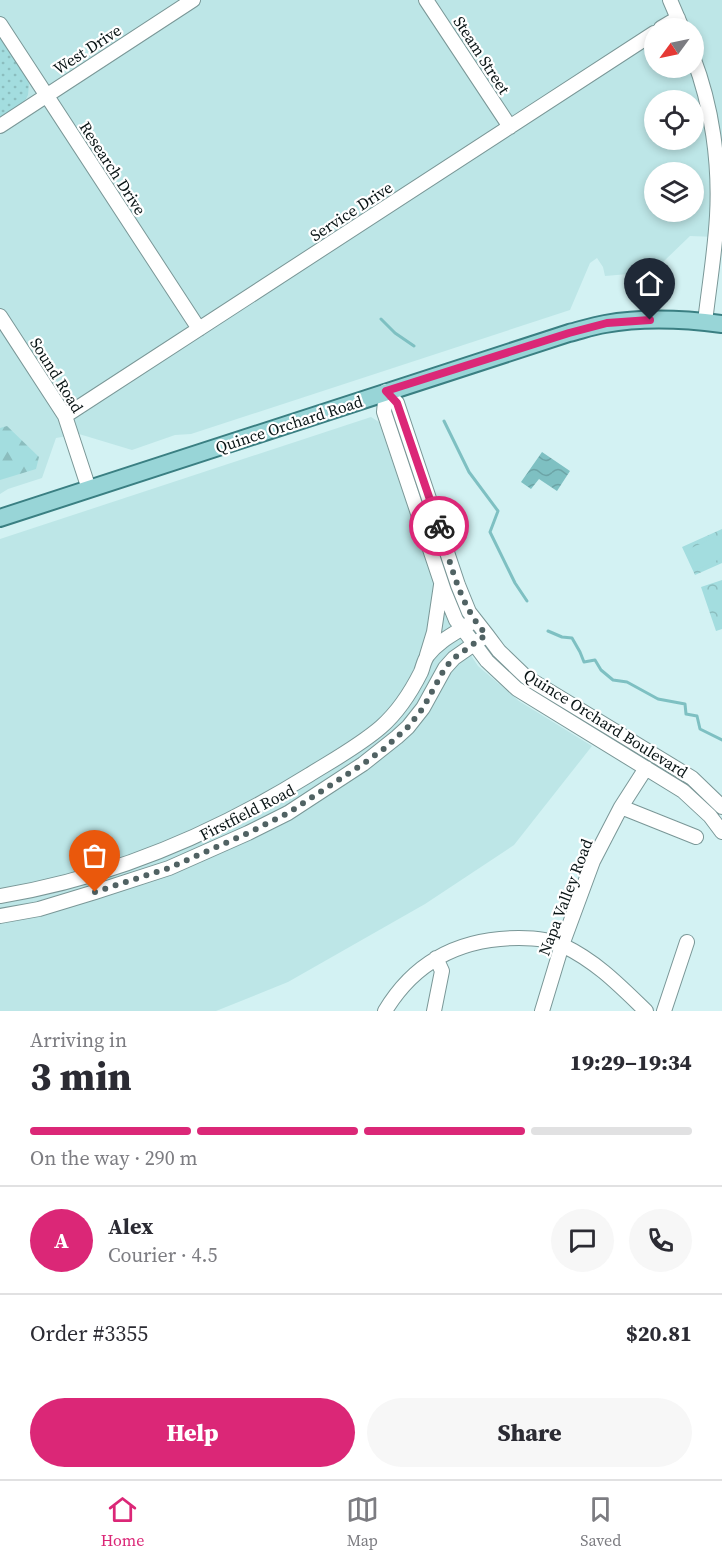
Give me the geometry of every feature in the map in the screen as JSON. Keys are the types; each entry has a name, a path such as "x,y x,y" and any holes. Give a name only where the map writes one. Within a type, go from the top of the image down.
{"main road":[{"name":"Quince Orchard Road","path":"0,518 569,333 607,323 669,320 722,324"}],"street":[{"name":"West Drive","path":"0,126 193,0"},
{"name":"Steam Street","path":"426,0 510,127"},
{"path":"670,0 678,18"},
{"name":"Research Drive","path":"0,24 199,329"},
{"name":"Service Drive","path":"65,416 644,40"},
{"path":"699,78 707,104 713,140 720,215 705,322"},
{"name":"Sound Road","path":"0,316 65,416 89,489"},
{"name":"Quince Orchard Boulevard","path":"386,391 384,412 441,583 456,620 474,644 517,689 683,791 710,816 722,832"},
{"name":"Quince Orchard Boulevard","path":"386,391 397,403 458,585 470,612 486,635 526,677 692,778 722,807"},
{"path":"427,656 437,618 441,583"},
{"name":"Firstfield Road","path":"0,896 44,888 137,860 211,830 274,797 380,728 409,694 427,656 449,637 476,620"},
{"name":"Firstfield Road","path":"0,916 39,909 169,868 288,813 363,764 397,737 423,708 445,668 454,658 486,635"},
{"name":"Napa Valley Road","path":"542,1011 562,945 593,861 621,807 646,768"},
{"path":"621,807 696,837"},
{"path":"385,1011 395,994 407,981 436,958 452,950 498,938 538,938 562,945 601,968 646,1011"},
{"path":"664,1011 687,942"},
{"path":"434,1011 442,971 436,958"}],"shaded area":[{"path":"0,0 722,0 722,239 690,236 663,262 653,269 640,273 605,276 603,267 597,258 590,263 570,310 191,434 175,435 132,450 79,434 56,438 42,478 8,489 0,494"},
{"path":"371,417 379,422 448,620 478,666 519,701 592,746 514,845 425,904 288,982 216,1011 0,1011 0,539"}],"green space":[{"path":"0,37 29,84 28,95 24,102 0,120"},
{"path":"7,426 39,457 36,469 0,480 0,428"},
{"path":"722,529 722,563 695,575 682,547"},
{"path":"722,534 722,558 698,569 689,549"},
{"path":"722,580 722,629 716,631 701,587"}],"water":[{"path":"542,452 570,471 557,491 539,479 531,489 521,482"}],"waterway":[{"path":"381,319 395,333 414,346"},
{"path":"444,421 469,472 498,511 490,532 515,583 527,601"},
{"path":"548,631 562,637 572,638 584,662 595,660 601,670 613,680 627,682 658,699 685,704 686,714 697,716 700,729 722,740"}],"way so far":[{"path":"95,892 169,868 288,813 363,764 408,727 423,708 445,668 454,658 486,635 470,612 458,585 439,526"}],"route":[{"path":"439,526 397,403 386,391 569,333 607,323 650,320"}]}
